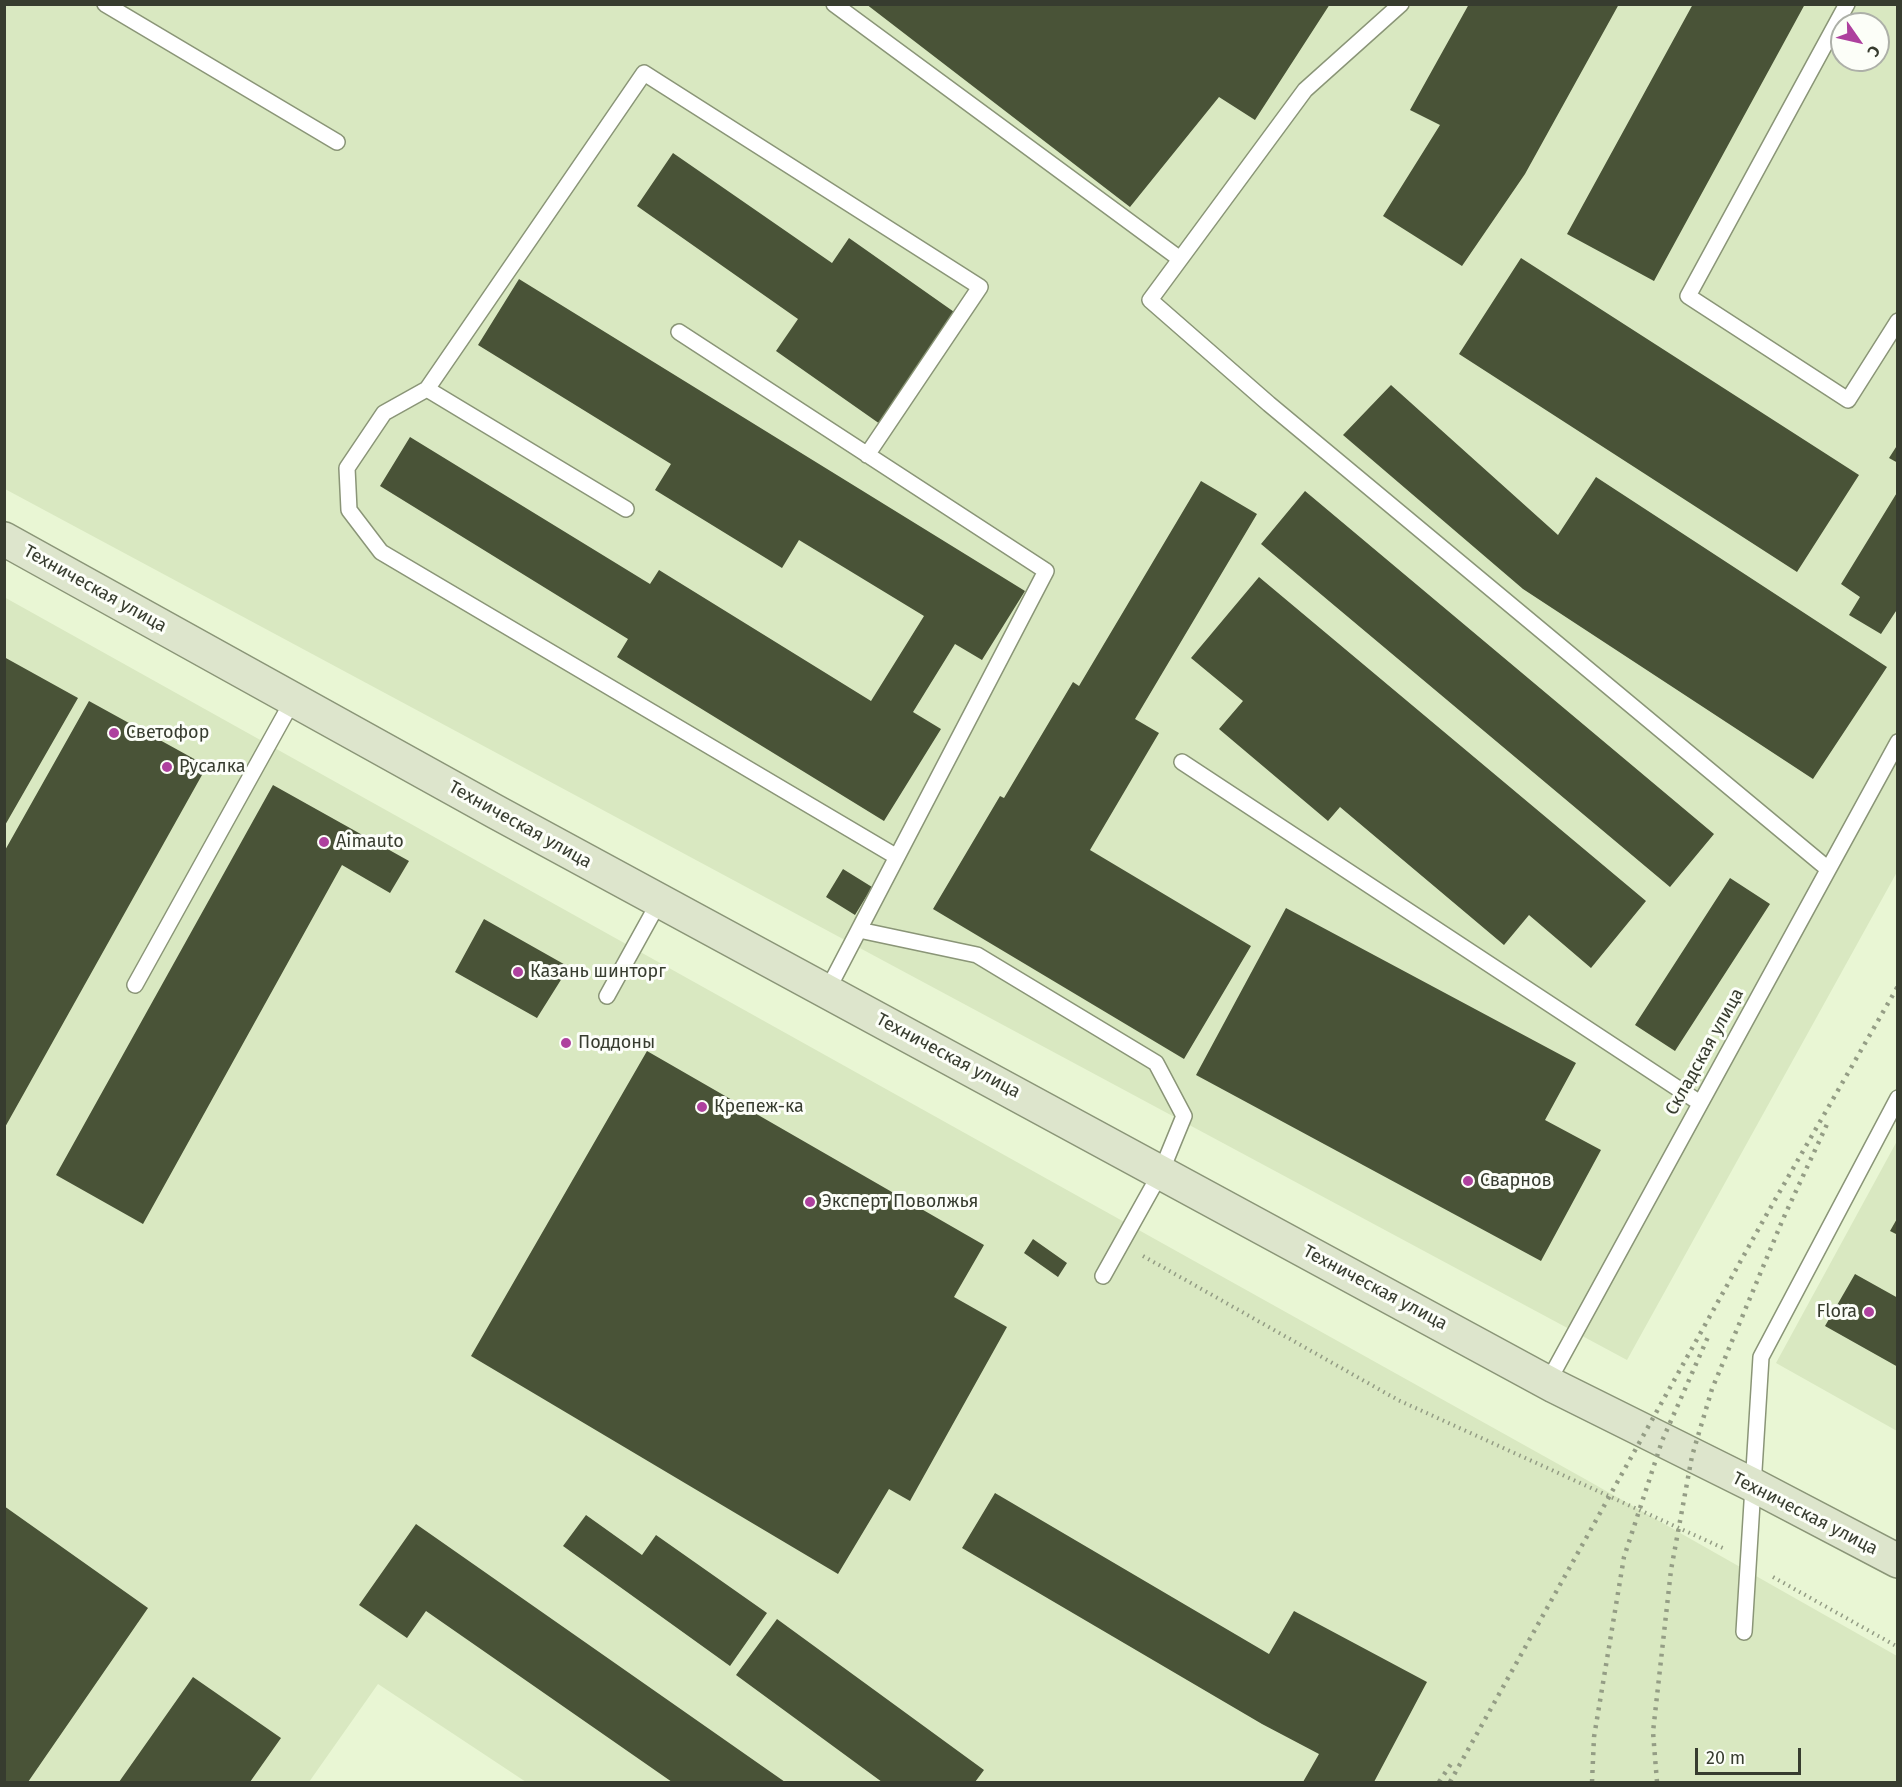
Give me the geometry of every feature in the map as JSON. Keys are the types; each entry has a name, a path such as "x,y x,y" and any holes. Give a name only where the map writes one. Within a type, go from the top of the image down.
{"main road":[{"name":"Техническая улица","path":"4,539 293,700 1548,1382 1720,1470 1755,1485 1898,1561"}],"lane":[{"path":"105,4 337,142"},
{"path":"834,4 1180,259"},
{"path":"1401,4 1305,90 1150,300 1269,404 1828,869"},
{"path":"1847,4 1688,296 1848,400 1898,321"},
{"path":"867,455 980,287 645,73 427,389 384,413 347,468 349,510 381,552 897,857"},
{"path":"679,332 1046,571 827,991"},
{"path":"427,389 626,509"},
{"path":"135,985 293,700"},
{"name":"Складская улица","path":"1548,1382 1898,742"},
{"path":"1182,762 1700,1102"},
{"path":"607,996 660,900"},
{"path":"860,930 978,955 1156,1063 1184,1116 1161,1172 1103,1276"},
{"path":"1744,1632 1755,1485 1761,1357 1898,1098"}],"path":[{"path":"1121,1244 1398,1400 1718,1545 1898,1647"}],"shaded area":[{"path":"4,5 1897,5 1897,872 1627,1360 5,489"},
{"path":"4,597 1585,1479 1897,1656 1897,1782 526,1782 378,1684 309,1782 5,1782"},
{"path":"1897,1141 1897,1431 1776,1363"}],"building":[{"path":"866,4 1330,4 1255,120 1219,97 1130,207"},
{"path":"1469,4 1619,4 1525,174 1462,266 1383,216 1440,125 1410,110"},
{"path":"1693,4 1805,4 1654,281 1567,234"},
{"path":"673,153 832,263 849,238 957,314 880,424 776,351 798,319 637,206"},
{"path":"1521,258 1859,475 1797,572 1459,354"},
{"path":"519,279 1025,591 982,660 955,644 913,712 941,729 884,821 617,657 628,639 380,486 410,437 650,584 659,570 871,701 924,616 799,540 782,568 655,490 671,464 478,345"},
{"path":"1391,385 1558,535 1596,477 1887,667 1813,779 1523,589 1343,435"},
{"path":"1898,444 1898,463 1889,458"},
{"path":"1201,481 1257,514 1135,719 1159,733 1090,850 1251,946 1184,1059 933,909 1000,796 1004,798 1073,682 1079,686"},
{"path":"1305,491 1714,834 1670,887 1261,544"},
{"path":"1898,491 1898,608 1881,634 1849,615 1860,597 1841,584"},
{"path":"1259,577 1646,901 1591,968 1529,915 1504,945 1340,807 1328,821 1219,729 1243,701 1191,658"},
{"path":"4,657 78,698 4,827"},
{"path":"89,701 207,766 4,1129 4,852"},
{"path":"273,785 409,861 390,893 342,865 143,1224 56,1175"},
{"path":"843,869 872,887 855,915 826,897"},
{"path":"1730,878 1770,904 1675,1051 1635,1025"},
{"path":"1286,908 1576,1063 1545,1120 1601,1150 1541,1261 1196,1075"},
{"path":"484,919 569,967 537,1018 455,972"},
{"path":"647,1051 984,1245 954,1297 1007,1327 910,1501 889,1489 838,1574 471,1356"},
{"path":"1898,1217 1898,1235 1890,1231"},
{"path":"1033,1239 1067,1263 1058,1277 1024,1253"},
{"path":"1855,1274 1898,1298 1898,1367 1825,1326"},
{"path":"995,1493 1269,1654 1294,1611 1427,1682 1374,1782 1303,1782 1319,1754 1262,1724 962,1548"},
{"path":"4,1506 148,1608 28,1782 4,1782"},
{"path":"586,1515 642,1555 656,1535 767,1613 730,1666 563,1546"},
{"path":"416,1524 785,1782 672,1782 426,1611 407,1638 359,1605"},
{"path":"777,1619 984,1770 975,1782 882,1782 736,1675"},
{"path":"193,1677 281,1738 250,1782 119,1782"}],"railway":[{"path":"1450,1782 1768,1212 1898,986"},
{"path":"1657,1782 1653,1732 1671,1570 1692,1456 1712,1389 1783,1219 1829,1120"},
{"path":"1592,1782 1594,1737 1624,1557 1662,1441 1708,1337"},
{"path":"1439,1782 1453,1761"}],"place":[{"name":"Светофор","path":"114,733"},
{"name":"Русалка","path":"167,767"},
{"name":"Aimauto","path":"324,842"},
{"name":"Казань шинторг","path":"518,972"},
{"name":"Поддоны","path":"566,1043"},
{"name":"Крепеж-ка","path":"702,1107"},
{"name":"Сварнов","path":"1468,1181"},
{"name":"Эксперт Поволжья","path":"810,1202"},
{"name":"Flora","path":"1869,1312"}]}
